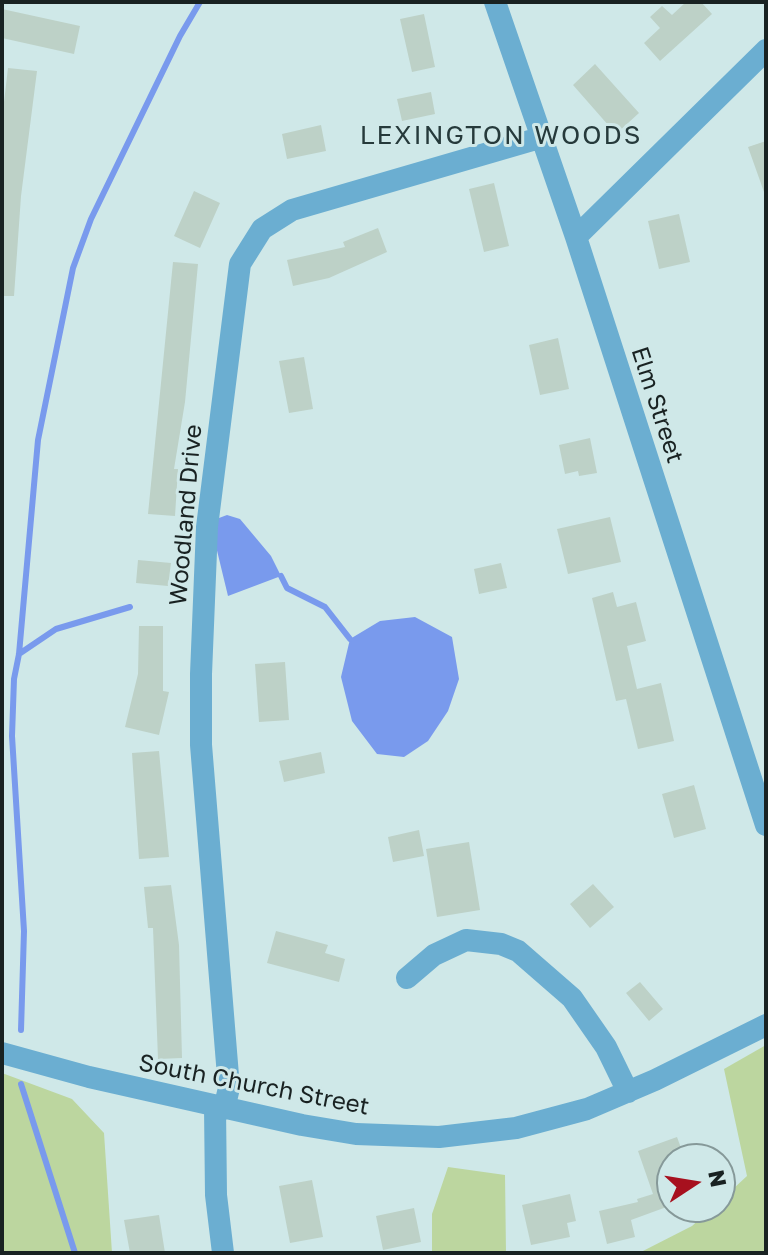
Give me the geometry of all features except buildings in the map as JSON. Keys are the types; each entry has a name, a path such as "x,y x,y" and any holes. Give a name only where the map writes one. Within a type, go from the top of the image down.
{"street":[{"name":"Elm Street","path":"495,2 576,237 766,825"},
{"path":"576,237 766,50"},
{"name":"Woodland Drive","path":"223,1253 216,1195 220,1108 229,1088 201,745 201,674 207,527 240,264 262,229 292,210 543,137"},
{"path":"407,978 434,955 466,940 501,944 518,951 572,998 606,1047 628,1092"},
{"name":"South Church Street","path":"2,1053 220,1108 356,1134 439,1137 478,1134 553,1120 628,1092 766,1025"}],"green space":[{"path":"766,1045 766,1253 639,1253 695,1223 736,1223 736,1186 747,1176 724,1069"},
{"path":"2,1073 72,1099 104,1133 112,1253 2,1253"},
{"path":"448,1167 505,1175 506,1253 432,1253 432,1214"}],"water":[{"path":"227,515 240,519 271,556 281,576 228,596 213,534 219,518"},
{"path":"415,617 452,637 459,679 448,711 428,741 404,757 377,754 352,721 341,677 350,639 380,621"}],"waterway":[{"path":"21,1030 24,931 12,736 14,679 19,654 38,440 73,268 91,219 180,36 200,2"},
{"path":"281,576 287,588 325,607 350,639"},
{"path":"19,654 56,629 130,607"},
{"path":"21,1084 75,1253"}],"district":[{"name":"LEXINGTON WOODS","path":"501,136"}]}
